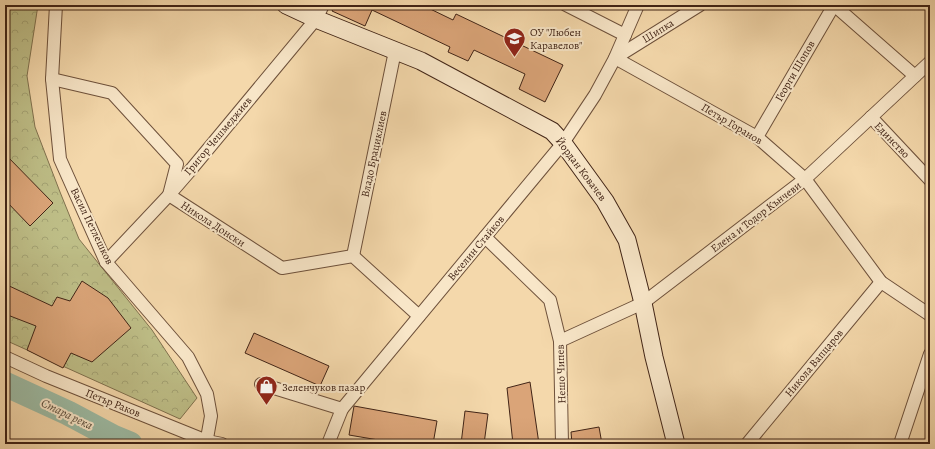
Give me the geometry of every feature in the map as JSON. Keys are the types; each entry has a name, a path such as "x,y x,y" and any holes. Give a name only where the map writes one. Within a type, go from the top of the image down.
{"street":[{"name":"Васил Петлешков","path":"56,5 52,79 60,159 106,262 188,357 207,394 211,416 206,443"},
{"name":"Йордан Ковачев","path":"286,5 319,12 395,51 421,61 552,131 563,143 605,201 627,240 676,444"},
{"path":"566,5 625,35"},
{"name":"Веселин Стайков","path":"328,444 342,409 563,143 595,95 615,58 638,5"},
{"name":"Шипка","path":"615,58 700,5"},
{"name":"Георги Шопов","path":"757,137 834,5 915,76"},
{"name":"Григор Чешмеджиев","path":"106,262 169,195 319,12"},
{"name":"Владо Брациклиев","path":"353,256 395,51"},
{"name":"Петър Горанов","path":"615,58 757,137 805,179 881,282 930,315"},
{"name":"Елена и Тодор Кънчеви","path":"560,341 643,303 805,179 930,62"},
{"name":"Никола Донски","path":"52,79 112,92 177,164 169,195 282,268 353,256"},
{"name":"Единство","path":"871,118 930,180"},
{"name":"Нешо Чипев","path":"485,237 550,300 560,341 562,444"},
{"path":"353,256 419,316"},
{"name":"Никола Вапцаров","path":"747,444 881,282"},
{"path":"900,444 930,354"},
{"name":"Петър Раков","path":"5,357 46,376 206,443 222,444"},
{"path":"261,384 342,409"}],"green space":[{"path":"5,5 38,5 27,76 35,127 79,239 152,330 197,398 180,419 5,340"}],"building":[{"path":"335,5 422,5 453,20 456,14 563,65 545,102 519,89 525,74 474,50 468,61 448,52 450,47 372,10 365,26 332,11"},
{"path":"5,154 53,203 30,226 5,200"},
{"path":"82,281 108,298 131,328 92,362 71,353 63,368 27,350 36,326 5,314 5,284 52,306 57,297 70,301"},
{"path":"254,333 329,366 320,386 245,353"},
{"path":"530,382 539,444 513,444 507,388"},
{"path":"354,406 437,421 433,444 402,444 349,435"},
{"path":"465,411 488,414 484,444 461,444"},
{"path":"599,427 602,444 572,444 571,432"}],"waterway":[{"name":"Стара река","path":"5,384 130,444"}],"place":[{"name":"ОУ \"Любен Каравелов\"","path":"515,58"},
{"name":"Зеленчуков пазар","path":"266,406"}]}
